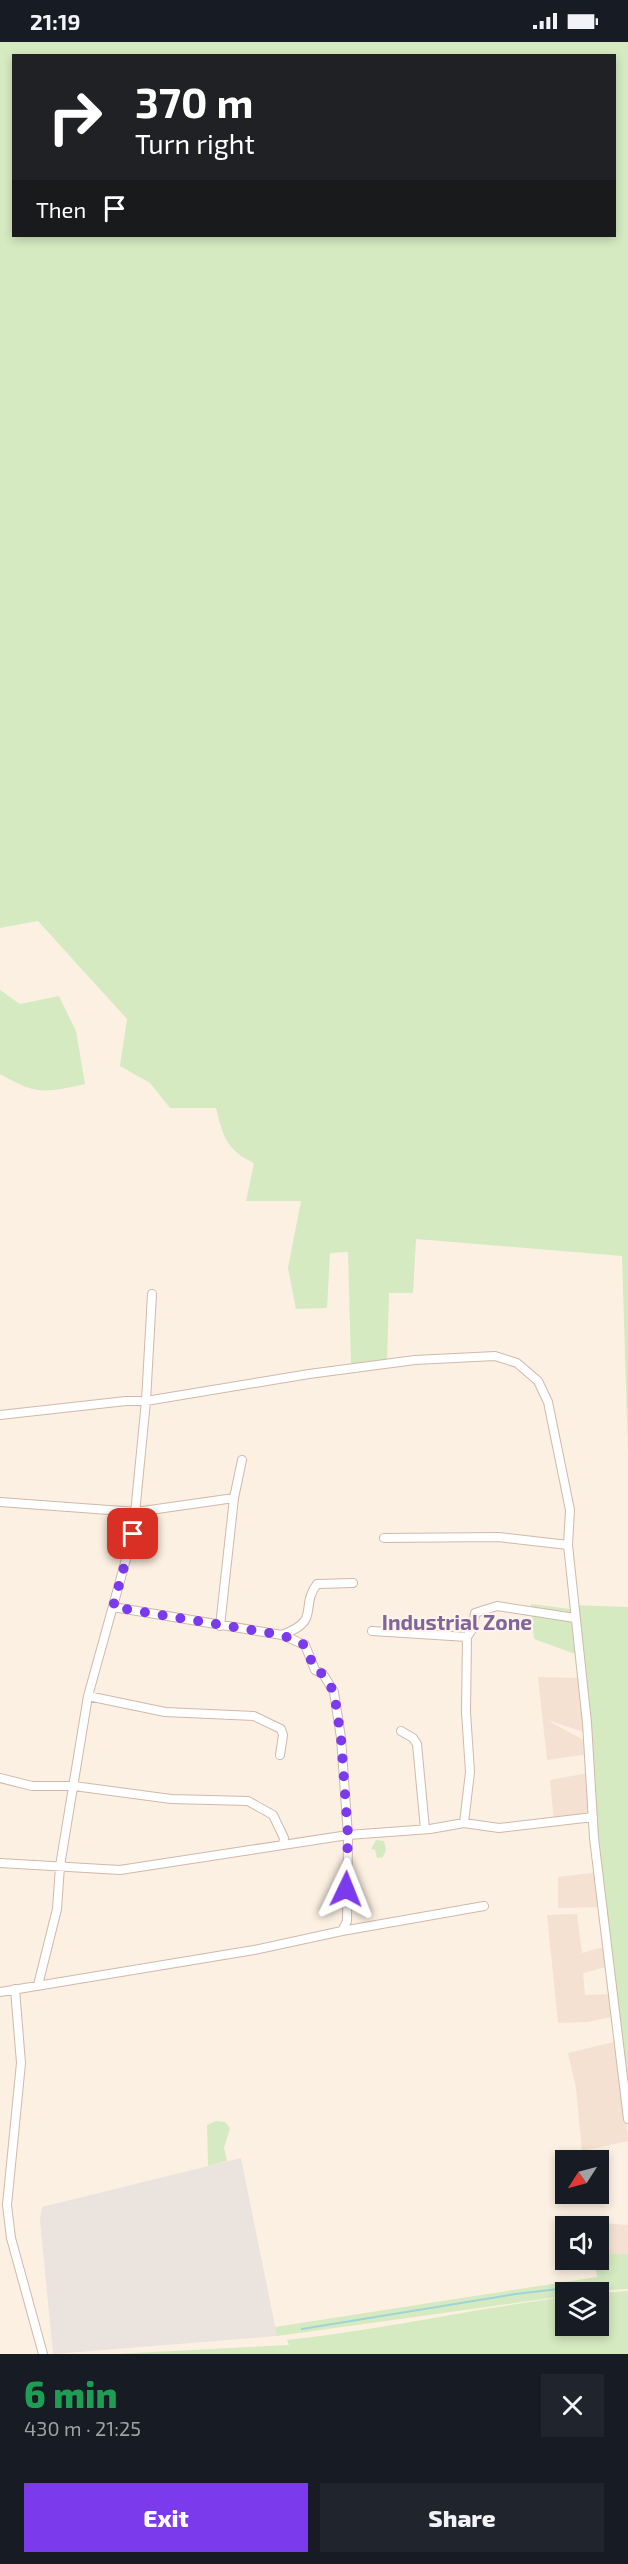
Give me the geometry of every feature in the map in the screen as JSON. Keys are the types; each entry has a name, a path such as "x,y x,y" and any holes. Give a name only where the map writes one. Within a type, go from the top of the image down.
{"street":[{"path":"38,1985 57,1909 60,1866 88,1695 126,1566 136,1512 146,1401 152,1294"},
{"path":"0,1415 126,1401 146,1401 309,1374 415,1360 495,1356 524,1368 538,1381 548,1402 570,1510 568,1545 593,1817 628,2119"},
{"path":"220,1626 234,1498 242,1460"},
{"path":"0,1502 136,1512 234,1498"},
{"path":"384,1538 498,1538 568,1545"},
{"path":"282,1635 297,1630 305,1622 317,1584 352,1583"},
{"path":"464,1823 470,1772 466,1712 467,1637 473,1629 475,1613 497,1606 575,1618"},
{"path":"113,1607 282,1635 305,1645 315,1670 323,1674 334,1692 341,1738 348,1835 347,1921 342,1931"},
{"path":"372,1631 467,1637"},
{"path":"88,1695 165,1712 254,1716 277,1724 281,1729 283,1735 280,1755"},
{"path":"401,1731 414,1738 417,1744 425,1829"},
{"path":"0,1778 32,1786 74,1786 171,1799 248,1802 273,1815 284,1838 283,1844"},
{"path":"0,1863 120,1870 348,1835 425,1829 464,1823 491,1828 593,1817"},
{"path":"0,1992 254,1950 342,1931 484,1906"},
{"path":"15,1989 21,2063 4,2206 43,2354"}],"shaded area":[{"path":"538,1677 581,1678 584,1732 547,1720 587,1742 589,1754 547,1760"},
{"path":"588,1773 593,1816 554,1821 550,1780"},
{"path":"599,1872 603,1907 558,1908 558,1877"},
{"path":"577,1914 582,1953 607,1946 610,1966 583,1973 585,1995 613,1994 615,2016 588,2022 558,2023 547,1915"},
{"path":"618,2041 628,2141 582,2150 576,2088 568,2053"},
{"path":"241,2158 277,2336 53,2354 40,2220 42,2207"},
{"path":"609,2224 628,2225 628,2254 609,2253"}],"green space":[{"path":"0,42 628,42 628,1453 622,1256 416,1239 413,1293 389,1293 387,1361 351,1364 348,1252 330,1253 327,1308 296,1309 288,1268 301,1201 246,1201 254,1163 237,1153 227,1141 216,1108 170,1108 150,1083 120,1066 127,1019 38,921 0,928"},
{"path":"0,990 20,1004 59,996 76,1031 85,1084 50,1090 32,1089 0,1074"},
{"path":"531,1604 570,1609 570,1605 628,1607 628,2119 578,1655 534,1639"},
{"path":"376,1840 384,1841 386,1850 383,1857 377,1858 375,1850 371,1849"},
{"path":"216,2121 225,2122 230,2128 224,2148 227,2161 208,2166 207,2125"},
{"path":"609,2253 628,2254 628,2289 609,2290 609,2282 565,2282 597,2277 596,2270 609,2270"},
{"path":"555,2284 555,2297 277,2336 275,2327"},
{"path":"628,2291 628,2354 115,2354 289,2345 287,2340 357,2331 555,2298 555,2336 609,2336 609,2292"}],"waterway":[{"path":"302,2329 555,2289"}],"district":[{"name":"Industrial Zone","path":"457,1623"}],"route":[{"path":"133,1534 113,1607 238,1630 282,1635 305,1645 315,1670 326,1677 334,1692 341,1738 348,1835 346,1889"}]}
